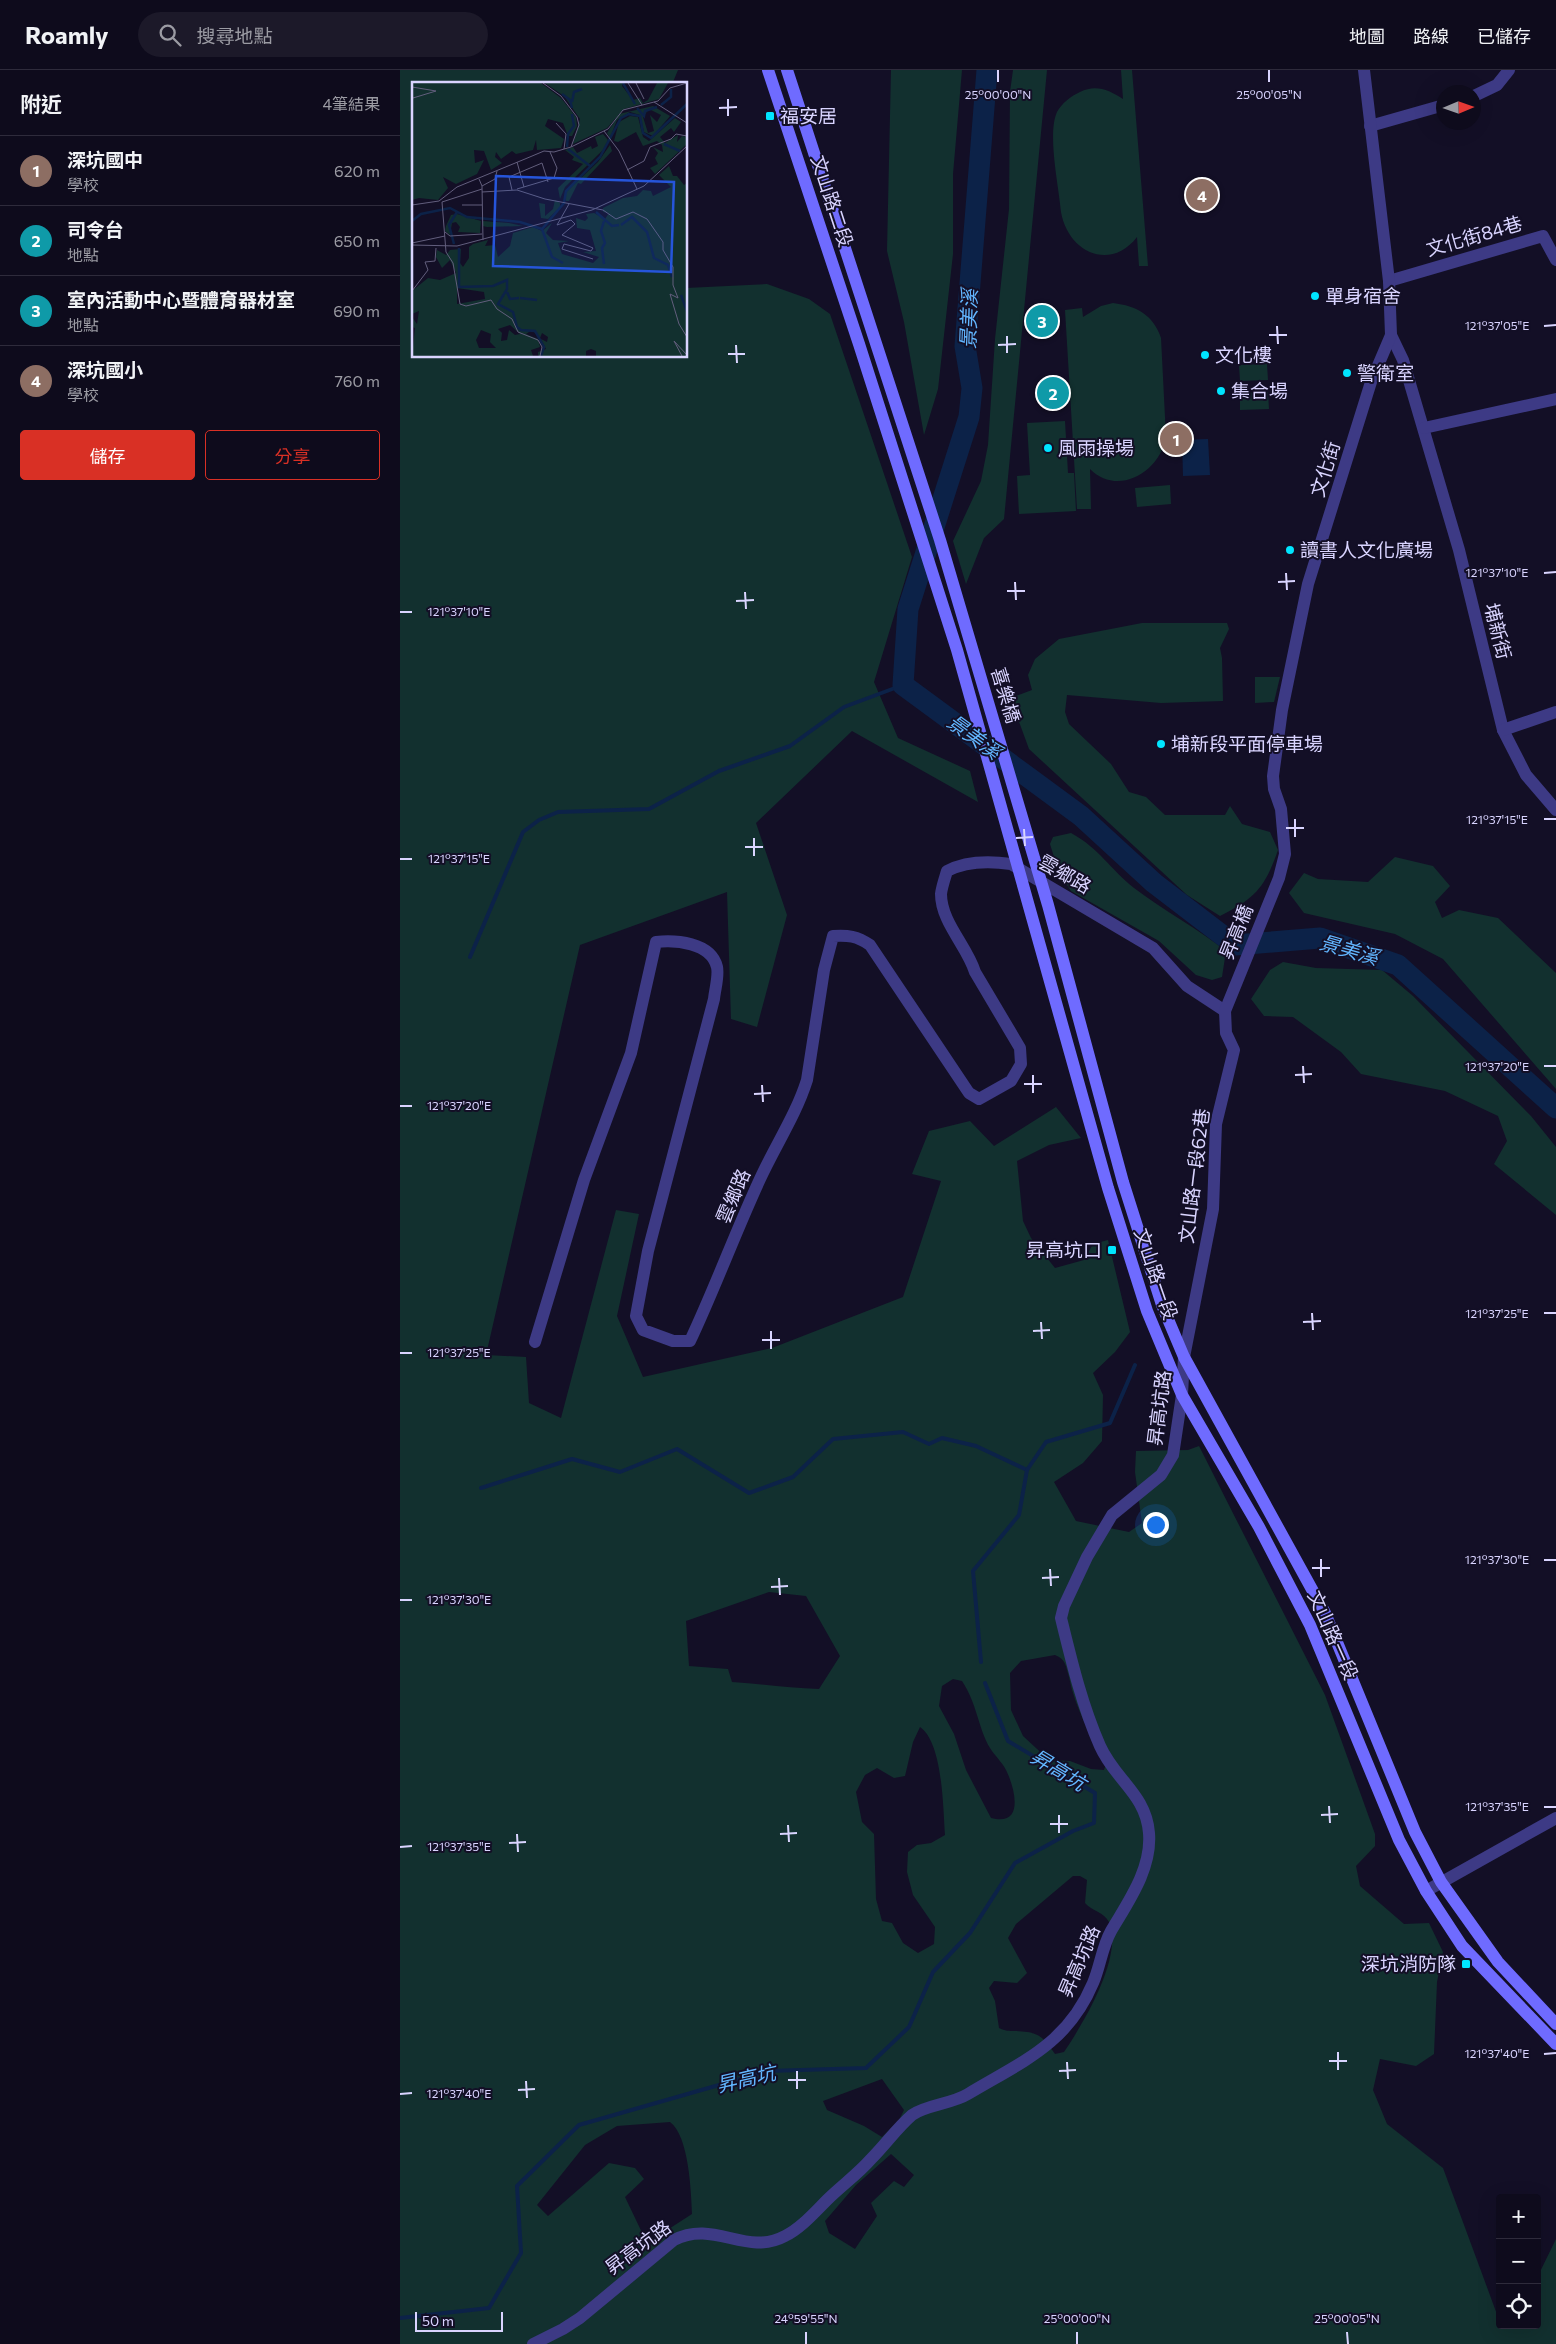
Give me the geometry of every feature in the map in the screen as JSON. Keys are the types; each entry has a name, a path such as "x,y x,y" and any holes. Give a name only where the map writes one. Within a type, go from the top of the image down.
{"main road":[{"name":"文山路二段","path":"768,70 859,344"},
{"name":"文山路二段","path":"787,70 874,336"},
{"name":"喜樂橋","path":"874,336 940,540 985,690 1050,913 1107,1125"},
{"name":"喜樂橋","path":"859,344 957,650 1091,1128"},
{"name":"文山路一段","path":"1107,1125 1162,1305 1184,1357 1325,1613 1416,1832 1441,1882 1498,1962 1556,2024"},
{"name":"文山路一段","path":"1091,1128 1147,1311 1182,1395 1259,1527 1310,1625 1399,1840 1426,1891 1462,1946 1556,2044"}],"street":[{"name":"文化街","path":"1279,878 1285,854 1280,809 1272,776 1282,710 1308,584 1370,382 1390,335 1389,281 1364,70"},
{"path":"1481,93 1497,85 1509,70"},
{"path":"1370,126 1436,107"},
{"name":"文化街84巷","path":"1389,281 1544,236 1556,260"},
{"name":"埔新街","path":"1390,335 1403,360 1424,428 1462,564 1503,730 1526,775 1556,810"},
{"path":"1424,428 1556,399"},
{"path":"1503,730 1556,712"},
{"name":"雲鄉路","path":"535,1342 584,1180 631,1054 656,942 675,940 688,942 703,950 713,959 717,968 714,998 648,1251 636,1316 643,1330 673,1341 690,1341 760,1178 802,1097 807,1080 824,970 833,936 847,935 859,937 870,944 969,1093 980,1099 1012,1081 1021,1064 1020,1048 975,972 971,959 944,913 941,893 947,871 960,864 1000,862 1011,864 1152,948 1187,986 1227,1006"},
{"name":"昇高橋","path":"1227,1006 1279,878"},
{"name":"文山路一段62巷","path":"1184,1357 1213,1209 1216,1124 1234,1050 1226,1032 1227,1006"},
{"name":"昇高坑路","path":"532,2344 563,2329 580,2318 674,2240 686,2234 716,2234 736,2240 763,2243 784,2237 807,2220 870,2161 914,2113 958,2100 1006,2073 1062,2033 1073,2020 1093,1984 1109,1935 1137,1885 1146,1861 1150,1836 1146,1813 1139,1799 1102,1750 1080,1698 1061,1618 1064,1606 1087,1557 1112,1515 1161,1475 1173,1455 1182,1395 1184,1357"},
{"path":"1426,1891 1556,1818"}],"green space":[{"path":"400,70 678,70 673,82 412,82 412,358 688,358 688,288 767,284 809,299 830,314 912,557 874,682 898,738 970,771 978,802 852,731 756,823 787,915 757,1027 731,1019 727,892 580,945 486,1355 526,1357 529,1403 561,1418 616,1210 639,1214 617,1316 643,1377 772,1348 903,1297 941,1181 912,1174 929,1131 970,1121 994,1146 1056,1107 1081,1138 1049,1145 1017,1161 1023,1221 1031,1238 1055,1268 1084,1260 1093,1244 1108,1240 1130,1332 1115,1352 1093,1373 1103,1395 1102,1441 1083,1463 1054,1482 1076,1521 1129,1532 1142,1523 1135,1472 1136,1451 1188,1450 1199,1446 1325,1695 1375,1834 1375,1846 1356,1866 1360,1886 1404,1924 1429,1923 1443,1952 1437,1982 1434,2054 1416,2066 1380,2059 1373,2090 1387,2124 1443,2168 1496,2312 1496,2329 1541,2329 1541,2270 1556,2239 1556,2344 400,2344","holes":["769,1592 806,1596 840,1656 819,1689 732,1682 728,1669 689,1666 686,1621","1055,1655 1063,1661 1066,1667 1079,1711 1106,1764 1104,1770 1091,1769 1070,1761 1049,1760 1023,1736 1011,1710 1010,1673 1021,1661","953,1679 962,1681 967,1689 986,1740 1009,1778 1015,1804 1013,1812 1009,1817 1002,1819 991,1818 966,1770 954,1734 939,1706 942,1686","920,1727 928,1735 937,1761 942,1793 945,1835 931,1843 917,1845 908,1852 907,1872 913,1895 935,1927 934,1944 918,1953 903,1943 892,1923 882,1921 876,1899 874,1834 862,1822 856,1792 865,1775 877,1768 894,1778 905,1776 913,1742","1073,1876 1080,1876 1087,1880 1085,1903 1104,1916 1109,1922 1112,1936 1111,1953 1091,2008 1064,2052 1055,2054 1039,2036 1023,2031 1007,2031 999,2028 995,2001 989,1988 994,1981 1017,1983 1027,1973 1008,1938 1016,1924","882,2079 904,2110 899,2120 882,2137 864,2126 827,2110 823,2101","670,2122 676,2129 685,2151 690,2178 692,2214 647,2243 625,2197 644,2179 635,2168 609,2163 548,2216 537,2205 585,2145 617,2126","891,2154 914,2175 904,2187 894,2181 871,2203 877,2216 855,2249 829,2233 825,2221 856,2185"]},
{"path":"891,70 962,70 953,174 953,254 938,389 924,435 904,322 887,251"},
{"path":"1013,70 1047,70 1004,519 984,538 966,584 953,541 981,481 988,445 995,339 1009,209 1010,92"},
{"path":"1121,70 1132,70 1148,266 1139,266 1137,237 1126,248 1115,253 1103,255 1091,253 1081,247 1072,238 1065,226 1061,212 1053,147 1054,122 1057,112 1070,98 1092,88 1102,89 1123,99"},
{"path":"1113,303 1137,309 1154,323 1158,330 1161,338 1166,437 1156,461 1136,477 1113,481 1101,477 1090,469 1091,509 1077,509 1065,310 1082,308 1083,317 1101,306"},
{"path":"1267,364 1268,380 1240,381 1239,365"},
{"path":"1268,392 1269,409 1240,410 1240,393"},
{"name":"風雨操場","path":"1065,421 1068,473 1074,473 1076,511 1019,514 1017,476 1030,475 1027,423"},
{"path":"1170,485 1171,504 1137,507 1135,488"},
{"path":"1142,623 1227,623 1229,629 1220,648 1223,701 1161,703 1067,695 1065,712 1069,724 1111,764 1129,792 1146,797 1165,815 1225,815 1230,806 1242,824 1270,832 1278,850 1269,873 1251,897 1220,916 1187,895 1029,749 1014,708 1013,697 1032,690 1028,675 1035,659 1059,639"},
{"path":"1255,677 1280,677 1274,702 1255,703"},
{"path":"1071,833 1089,845 1134,888 1226,951 1222,977 1212,980 1196,975 1159,941 1071,891 1059,873 1050,844 1053,837"},
{"path":"1395,857 1433,866 1450,886 1435,902 1442,918 1459,910 1498,918 1556,973 1556,1089 1443,959 1395,934 1304,913 1289,893 1304,873 1318,879 1368,882"},
{"path":"1283,962 1316,968 1382,970 1413,996 1531,1116 1556,1147 1556,1215 1494,1164 1507,1141 1498,1116 1445,1091 1361,1074 1341,1052 1293,1017 1264,1016 1251,999 1270,970"}],"water":[{"path":"1208,439 1210,475 1183,476 1182,440"}],"waterway":[{"name":"景美溪","path":"987,70 965,346 972,388 969,417 908,609 903,685 1081,816 1154,883 1235,945 1320,938 1398,965 1556,1108"},
{"path":"470,957 523,832 539,820 558,812 649,809 719,771 790,746 844,707 903,685"},
{"name":"昇高坑","path":"981,1662 973,1571 1019,1515 1027,1470 1046,1442 1110,1423 1135,1365"},
{"path":"481,1488 572,1459 620,1472 677,1449 749,1493 793,1477 833,1439 903,1432 929,1444 942,1438 976,1446 1027,1470"},
{"name":"昇高坑","path":"400,2318 489,2308 521,2253 517,2186 579,2125 768,2071 866,2068 909,2027 933,1972 970,1933 1015,1863 1073,1831 1094,1823 1095,1793 1008,1741 985,1683"}],"place":[{"name":"福安居","path":"770,116"},
{"name":"深坑國小","path":"1202,195"},
{"name":"單身宿舍","path":"1315,296"},
{"name":"室內活動中心暨體育器材室","path":"1042,321"},
{"name":"文化樓","path":"1205,355"},
{"name":"警衛室","path":"1347,373"},
{"name":"集合場","path":"1221,391"},
{"name":"司令台","path":"1053,393"},
{"name":"深坑國中","path":"1176,439"},
{"name":"風雨操場","path":"1048,448"},
{"name":"讀書人文化廣場","path":"1290,550"},
{"name":"埔新段平面停車場","path":"1161,744"},
{"name":"昇高坑口","path":"1112,1250"},
{"name":"深坑消防隊","path":"1466,1964"}]}
